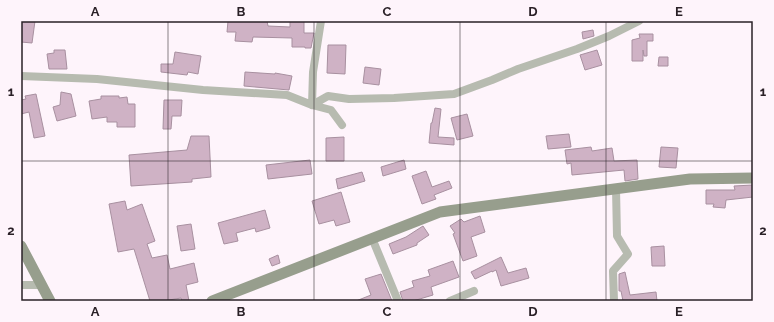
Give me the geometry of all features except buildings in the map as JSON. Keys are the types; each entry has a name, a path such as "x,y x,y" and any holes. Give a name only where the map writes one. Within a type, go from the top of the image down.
{"street":[{"path":"312,105 313,72 321,21"},
{"path":"312,105 328,96 349,99 454,94 518,69 578,49 639,21"},
{"path":"21,76 97,79 203,90 287,95 312,105 331,110 342,126"},
{"path":"212,301 440,212 690,179 753,178"},
{"path":"614,301 613,271 628,254 617,236 616,189"},
{"path":"372,238 398,301"},
{"path":"21,246 50,301"},
{"path":"21,284 42,285"},
{"path":"450,301 474,291"}]}
